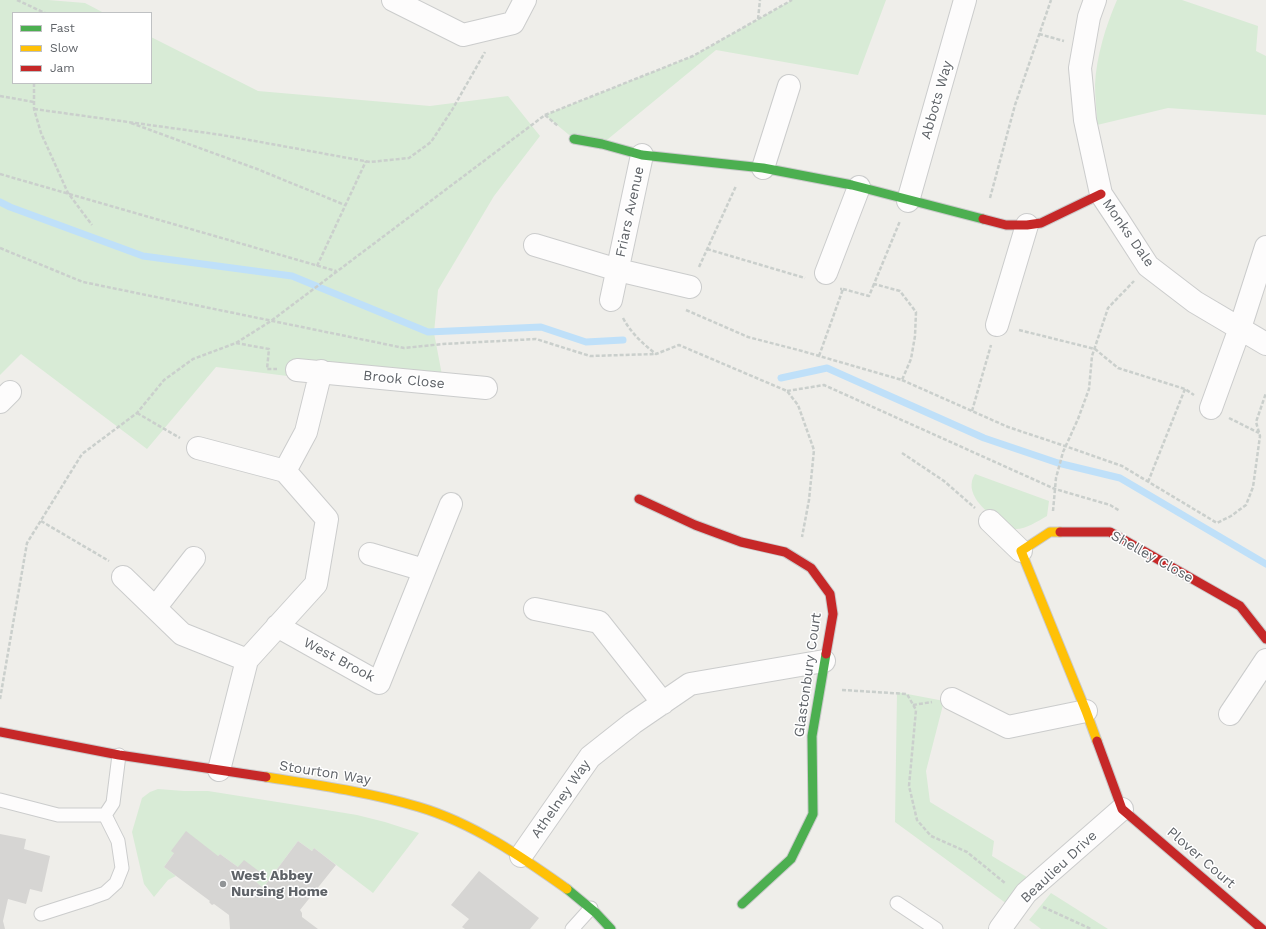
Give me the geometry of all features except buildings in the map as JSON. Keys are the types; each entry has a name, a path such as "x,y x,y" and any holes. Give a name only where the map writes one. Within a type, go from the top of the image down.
{"street":[{"path":"393,0 463,35 513,23 525,0"},
{"name":"Abbots Way","path":"908,201 965,0"},
{"name":"Monks Dale","path":"1095,0 1089,17 1080,68 1085,120 1101,194 1148,266 1195,302 1266,344"},
{"path":"754,167 789,86"},
{"path":"574,139 602,144 642,155 754,167 859,187 908,201 1006,225 1041,223 1101,194"},
{"name":"Friars Avenue","path":"611,300 642,155"},
{"path":"825,280 859,187"},
{"path":"997,325 1027,225"},
{"name":"Friars Avenue","path":"535,245 618,270 690,287"},
{"path":"1211,408 1240,328 1266,246"},
{"name":"Brook Close","path":"296,370 321,371 486,388"},
{"path":"284,471 306,432 321,371"},
{"path":"198,448 284,471 327,520 316,584 247,660 219,770"},
{"name":"Glastonbury Court","path":"639,499 695,525 741,542 785,552 811,568 830,594 833,614 812,736 813,814 791,859 742,904"},
{"name":"West Brook","path":"277,626 380,683 451,504"},
{"path":"990,521 1021,551 1086,711 1122,809"},
{"path":"1021,551 1050,532"},
{"name":"Shelley Close","path":"1050,532 1110,532 1240,606 1266,639"},
{"path":"370,554 424,570"},
{"path":"155,608 194,558"},
{"path":"123,578 182,634 247,660"},
{"path":"535,609 599,622 663,703"},
{"path":"1230,714 1266,660"},
{"name":"Athelney Way","path":"521,856 590,757 633,724 690,684 824,661"},
{"path":"952,699 1008,727 1086,711"},
{"name":"Stourton Way","path":"0,732 119,755 372,794 420,807 465,825 521,856 569,890 591,908 611,929"},
{"name":"Beaulieu Drive","path":"1004,928 1026,893 1122,809"},
{"name":"Plover Court","path":"1122,809 1262,929"}],"lane":[{"path":"105,815 113,803 119,755"},
{"path":"0,800 58,815 105,815"},
{"path":"41,914 91,898 105,892 116,883 122,868 118,841 105,815"},
{"path":"897,903 936,929"},
{"path":"572,929 591,908"}],"path":[{"path":"17,0 43,12"},
{"path":"758,20 760,0"},
{"path":"0,699 27,543 82,454 137,413 164,380 193,358 236,343 271,321 545,115 693,56 792,0"},
{"path":"991,195 1015,105 1050,0"},
{"path":"34,109 222,134 370,162 410,158 431,142 452,110 500,26"},
{"path":"34,84 34,109 41,133 68,193 92,225"},
{"path":"0,96 34,102"},
{"path":"126,122 257,169 346,205"},
{"path":"317,266 366,161"},
{"path":"754,167 707,249 690,287 683,308 748,337 902,380 1008,428 1122,466 1216,522 1231,516 1246,505 1251,493 1260,436 1256,422 1266,393"},
{"path":"0,174 336,271"},
{"path":"707,249 825,280 843,289 868,296 908,201"},
{"path":"0,248 83,282 404,348 443,344 536,339 590,356 656,354 679,345 787,391 798,405 814,450 809,500 798,559"},
{"path":"1050,532 1056,478 1062,452 1078,419 1089,389 1092,356 1108,308 1148,266"},
{"path":"874,284 900,292 916,312 915,336 911,359 902,380"},
{"path":"818,356 843,289"},
{"path":"972,412 997,325 1095,349 1118,368 1185,389 1211,408 1259,433"},
{"path":"629,328 656,354"},
{"path":"236,343 268,349 267,369 296,370"},
{"path":"787,391 824,385 1055,489"},
{"path":"1148,482 1185,389"},
{"path":"137,413 198,448"},
{"path":"902,453 944,481 990,521"},
{"path":"41,521 117,566 123,578"},
{"path":"820,689 907,694 916,710 909,786 917,820 931,836 967,852 1010,887 1026,893 1042,907 1091,929"}],"green space":[{"path":"0,0 48,0 85,3 102,12 12,12 12,84 152,84 152,38 258,91 430,106 508,96 540,136 494,196 438,290 434,333 446,396 216,367 147,449 21,354 0,375"},
{"path":"792,0 886,0 858,75 716,50 602,144 574,139 545,115 693,56"},
{"path":"1117,0 1182,0 1258,26 1256,51 1266,56 1266,115 1168,108 1097,125 1095,85 1097,63 1105,30"},
{"path":"975,474 1049,501 1047,516 1024,528 1011,529 993,517 977,501 972,488 972,481"},
{"path":"897,692 944,701 926,771 930,802 994,841 992,856 1030,879 1007,904 895,822"},
{"path":"158,789 208,791 357,815 419,833 373,893 314,848 312,851 298,841 263,888 254,880 260,872 238,867 220,854 218,856 174,853 164,867 176,876 168,880 154,897 144,884 132,832 142,798 150,792"},
{"path":"1051,893 1108,929 1041,929 1029,920"}],"waterway":[{"path":"0,202 143,256 292,276 428,332 541,327 586,342 623,340"},
{"path":"781,378 827,368 984,438 1058,463 1120,478 1266,564"}],"traffic: fast":[{"path":"574,139 602,144 642,155 763,168 852,185 983,219"},
{"path":"742,904 791,859 813,814 812,736 826,654"},
{"path":"567,889 596,913 611,929"}],"traffic: slow":[{"path":"1060,532 1050,532 1021,551 1097,741"},
{"path":"266,777 362,793 419,807 439,814 459,822 515,853 567,889"}],"traffic: jam":[{"path":"983,219 1006,225 1041,223 1101,194"},
{"path":"639,499 695,525 741,542 785,552 811,568 830,594 833,614 826,654"},
{"path":"1060,532 1110,532 1240,606 1266,639"},
{"path":"0,732 119,755 266,777"},
{"path":"1097,741 1122,809 1262,929"}],"place":[{"name":"West Abbey Nursing Home","path":"223,884"}]}
